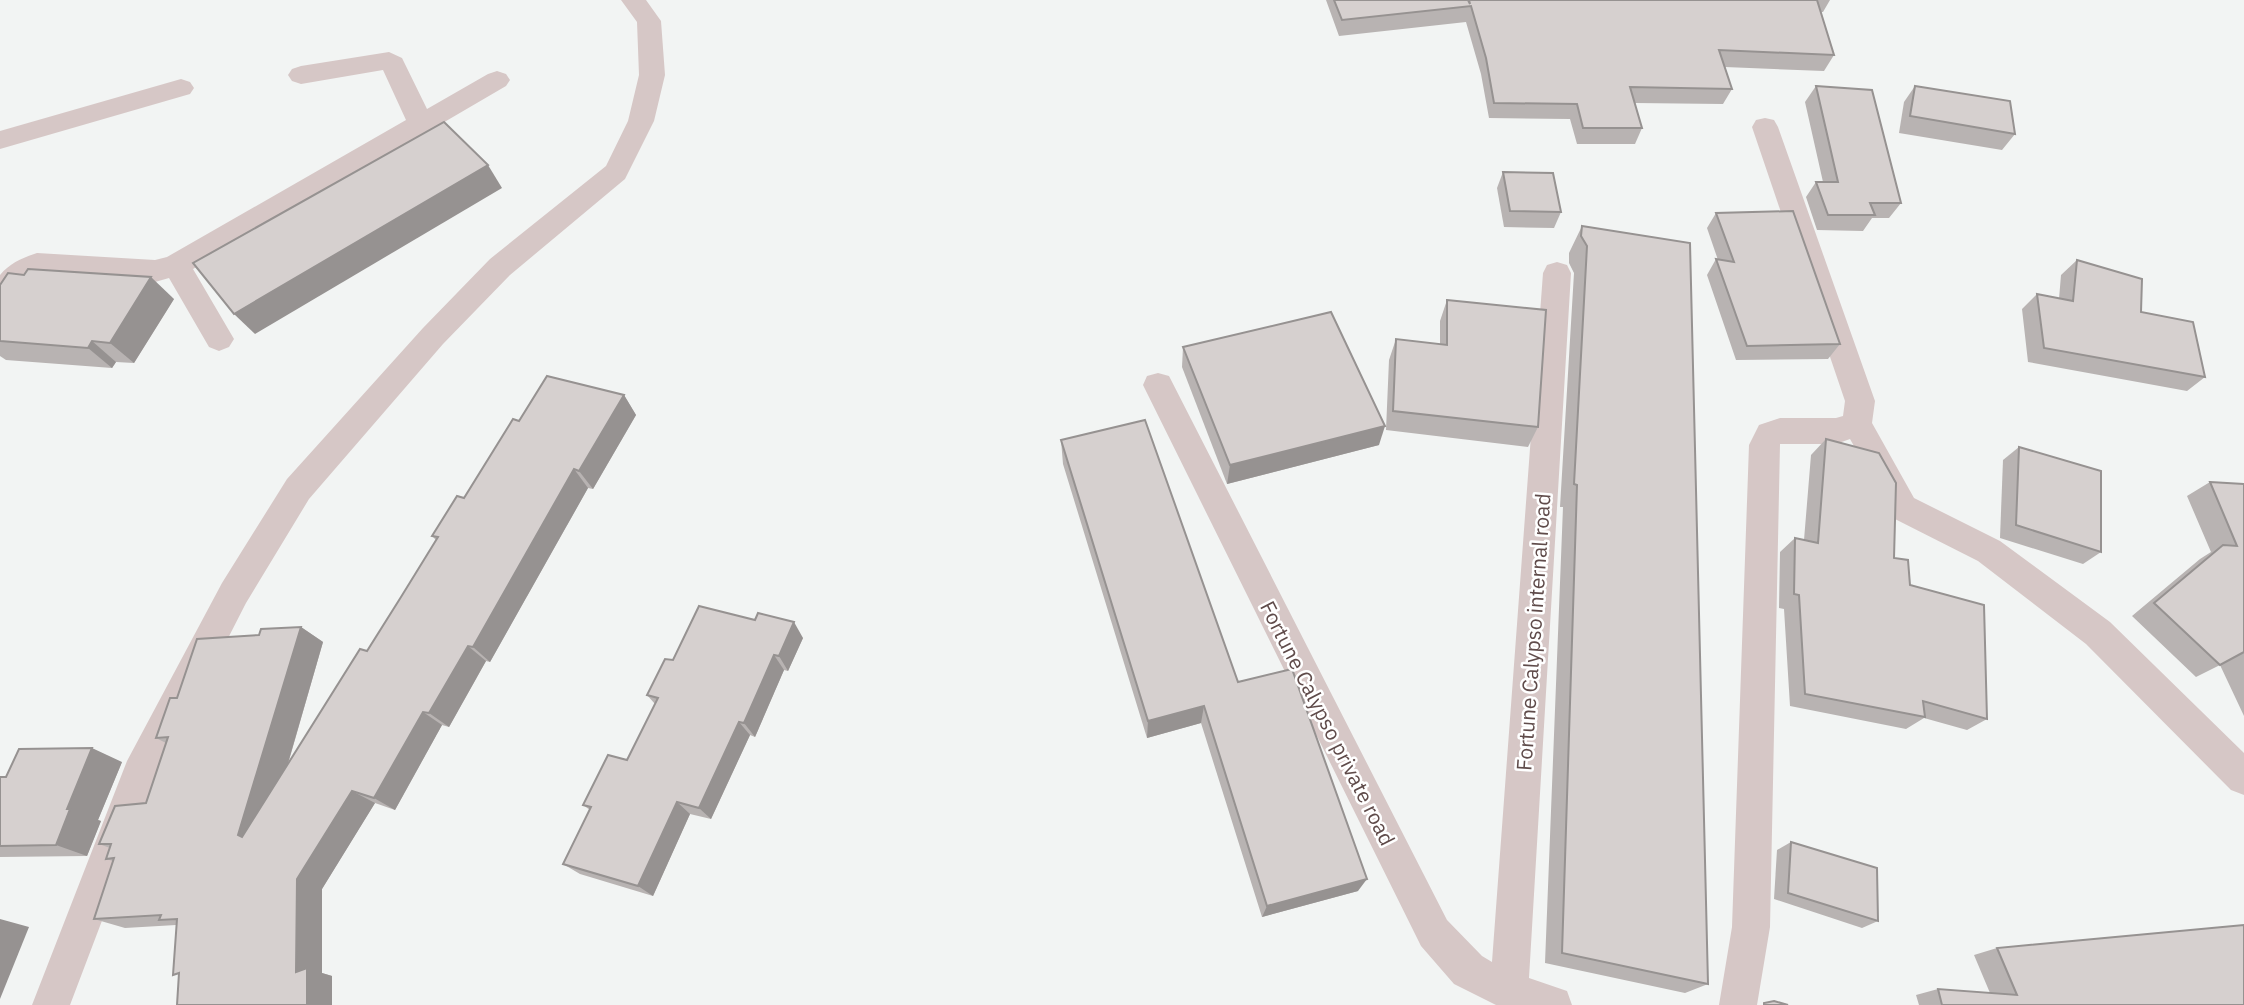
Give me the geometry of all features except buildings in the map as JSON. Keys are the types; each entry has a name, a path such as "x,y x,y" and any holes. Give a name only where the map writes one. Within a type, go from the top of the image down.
{"street":[{"path":"51,1005 140,773 233,593 298,489 433,336 500,267 615,172 641,121 652,75 649,21 633,0"},
{"path":"301,75 389,61 393,64 421,124"},
{"path":"0,294 18,273 37,264 155,271 176,265 497,80"},
{"path":"0,140 181,88"},
{"path":"1765,127 1860,401 1857,424 1902,507 1989,551 2098,633 2244,778"},
{"path":"176,265 219,339"},
{"name":"Fortune Calypso internal road","path":"1509,991 1557,273"},
{"name":"Fortune Calypso private road","path":"1158,385 1434,933 1468,970 1509,991 1553,1005"},
{"path":"1738,1005 1751,927 1764,445 1770,434 1780,431 1836,431 1857,424"}]}
